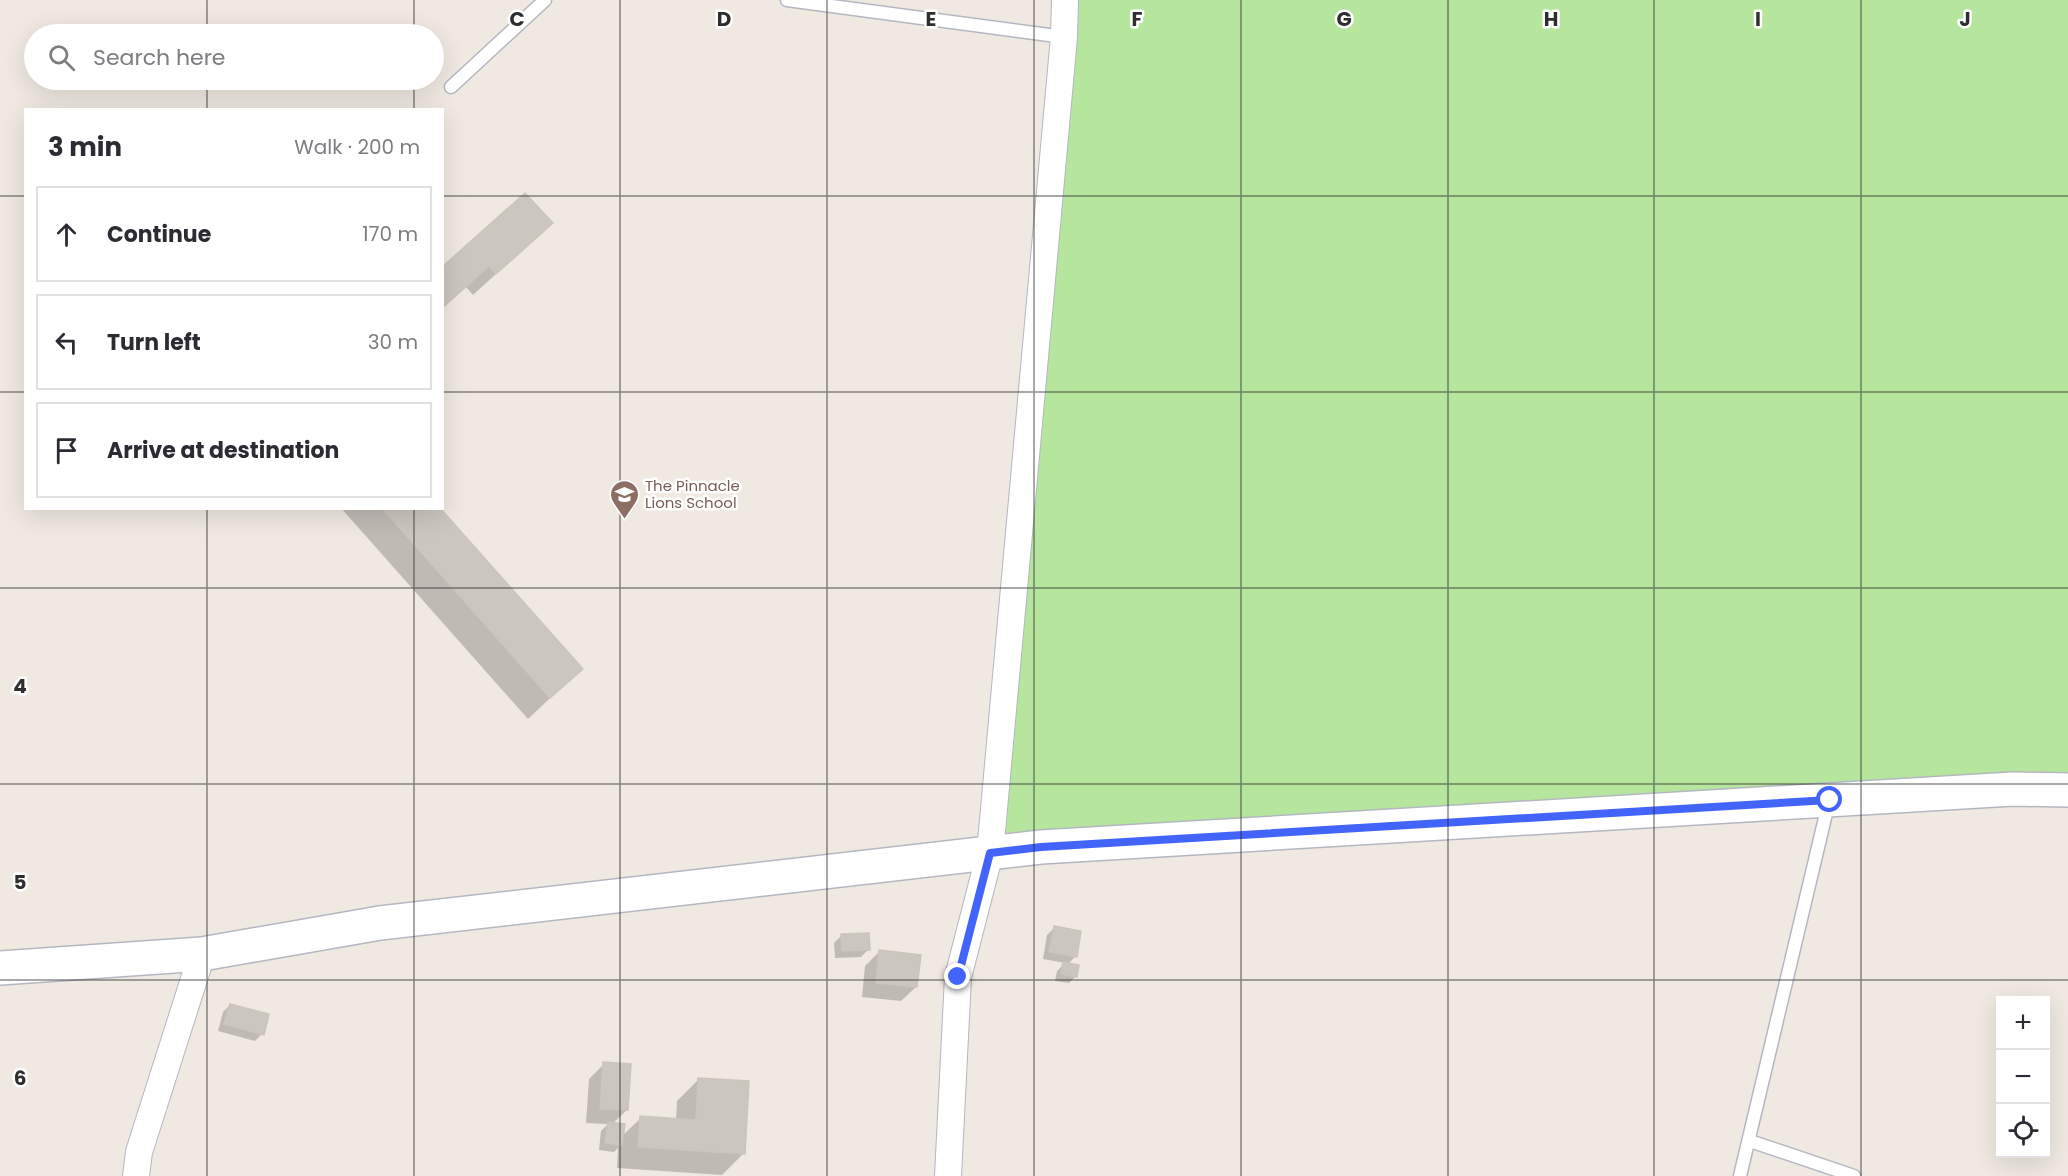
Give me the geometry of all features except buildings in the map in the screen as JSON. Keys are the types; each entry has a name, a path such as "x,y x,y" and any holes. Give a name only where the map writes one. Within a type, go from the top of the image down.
{"main road":[{"path":"0,968 202,954 380,923 1065,846 2013,789 2068,790"}],"street":[{"path":"948,1176 958,977 990,853 1064,37 1065,0"},
{"path":"136,1176 139,1152 202,954"}],"lane":[{"path":"451,87 545,0"},
{"path":"787,0 1064,37"},
{"path":"1740,1176 1830,800"},
{"path":"1750,1141 1854,1176"}],"green space":[{"path":"1073,0 2068,0 2068,788 992,852"}],"place":[{"name":"The Pinnacle Lions School","path":"624,520"}],"route":[{"path":"958,977 990,853 1041,847 1830,800"}]}
